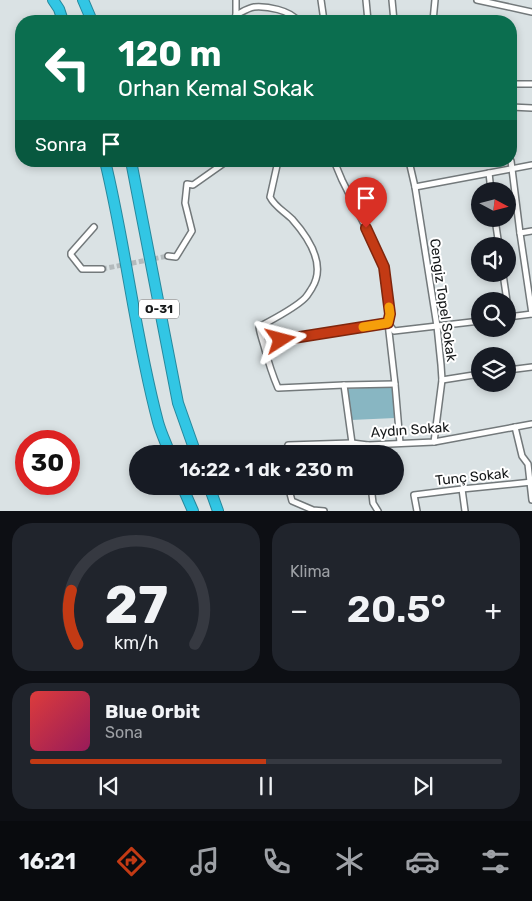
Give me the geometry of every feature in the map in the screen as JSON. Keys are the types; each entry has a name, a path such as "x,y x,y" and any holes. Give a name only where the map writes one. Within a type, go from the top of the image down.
{"highway":[{"path":"53,0 62,15"},
{"path":"83,0 89,15"},
{"name":"O-31","path":"106,167 138,334 159,423 167,445"},
{"name":"O-31","path":"131,167 178,404 193,445"},
{"path":"186,495 193,511"},
{"path":"212,495 218,511"}],"street":[{"path":"236,0 236,15 253,7 276,8 289,15"},
{"path":"321,0 323,15"},
{"path":"366,0 367,15"},
{"path":"392,0 393,15"},
{"path":"434,15 435,0"},
{"path":"477,0 532,12"},
{"path":"517,84 532,84"},
{"path":"517,108 532,108"},
{"path":"415,187 532,165"},
{"path":"168,256 176,257 192,231 185,204 187,184 193,185 218,167"},
{"path":"277,167 270,197 273,204 291,218 307,239 316,257 318,270 314,284 306,298 259,327 260,336 278,388 395,384"},
{"path":"337,167 384,267 390,314 388,323 400,443"},
{"name":"Cengiz Topel Sokak","path":"410,167 436,326 442,380 434,442"},
{"path":"512,169 525,273 530,287 532,314 516,316"},
{"path":"489,173 490,182"},
{"path":"94,227 71,255 82,269 102,269"},
{"path":"520,233 532,231"},
{"path":"525,273 532,272"},
{"path":"388,323 394,331 471,322"},
{"path":"264,343 388,323"},
{"path":"516,369 532,367"},
{"path":"442,380 471,375"},
{"path":"344,385 352,443"},
{"name":"Aydın Sokak","path":"288,445 352,443 368,445 434,442 532,424"},
{"path":"515,427 522,456 528,464 532,500"},
{"name":"Tunç Sokak","path":"417,511 414,495 531,483"},
{"path":"462,489 466,511"},
{"path":"290,495 292,501 313,510 324,511"},
{"path":"373,495 373,502 378,511"}],"shaded area":[{"path":"392,386 395,418 351,420 347,389"}],"tunnel":[{"path":"102,269 168,256"}],"slow traffic":[{"path":"363,327 388,323 389,307"}],"route":[{"path":"281,340 388,323 390,314 384,267 366,228"}]}
